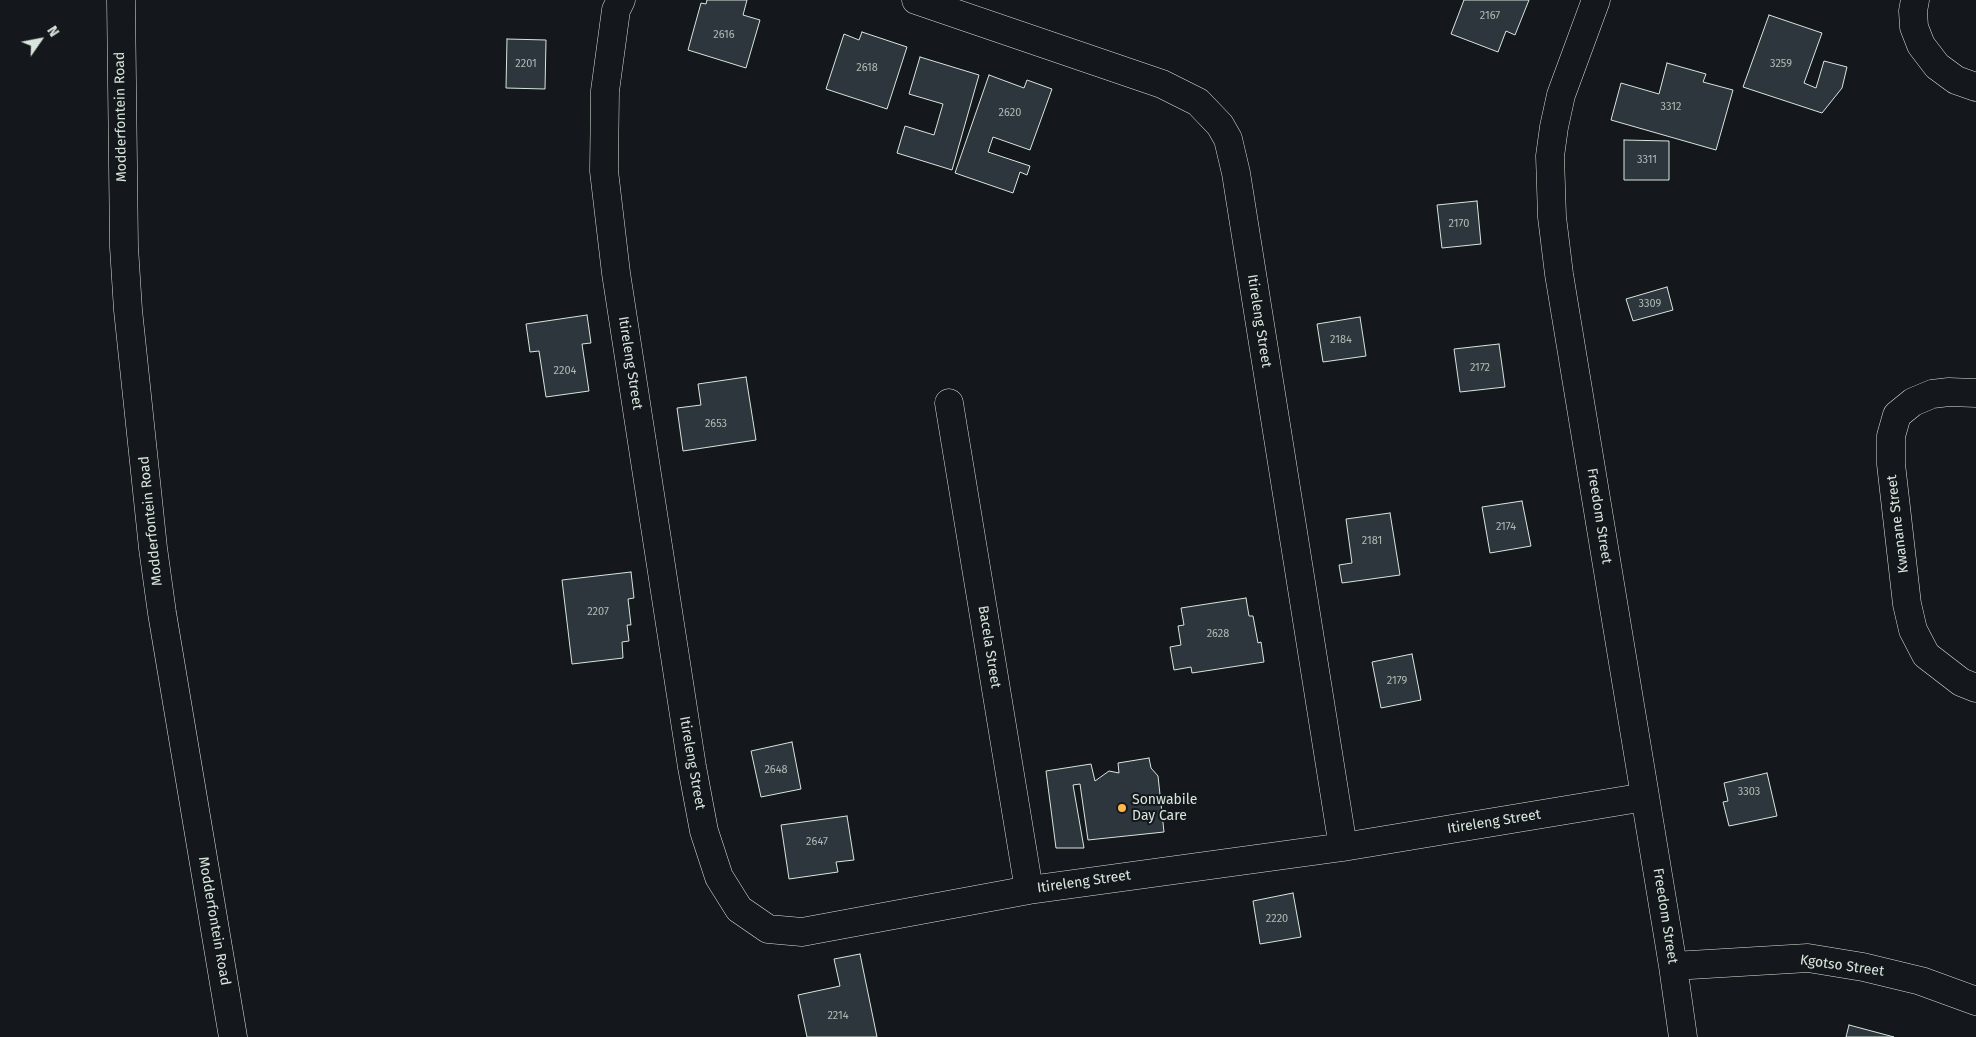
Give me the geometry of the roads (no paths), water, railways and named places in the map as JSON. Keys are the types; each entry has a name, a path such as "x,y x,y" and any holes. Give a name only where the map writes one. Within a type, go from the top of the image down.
{"street":[{"name":"Modderfontein Road","path":"121,0 122,173 128,310 162,613 233,1037"},
{"name":"Itireleng Street","path":"621,0 616,10 605,91 605,180 617,282 692,767 704,831 719,877 740,909 768,929 802,932 1029,890 1343,847 1645,797"},
{"name":"Itireleng Street","path":"916,0 1162,84 1198,102 1220,125 1228,139 1237,183 1343,847"},
{"name":"Freedom Street","path":"1596,0 1561,95 1552,147 1550,185 1559,274 1673,966 1683,1037"},
{"path":"1915,0 1913,11 1914,27 1920,45 1938,66 1956,80 1976,87"},
{"name":"Kwanane Street","path":"1976,392 1932,394 1908,406 1897,416 1891,436 1890,464 1907,604 1913,630 1926,655 1961,682 1976,688"},
{"name":"Bacela Street","path":"950,404 1029,890"},
{"name":"Kgotso Street","path":"1673,966 1808,958 1863,967 1921,981 1976,1001"}],"place":[{"name":"Sonwabile Day Care","path":"1122,808"}]}
